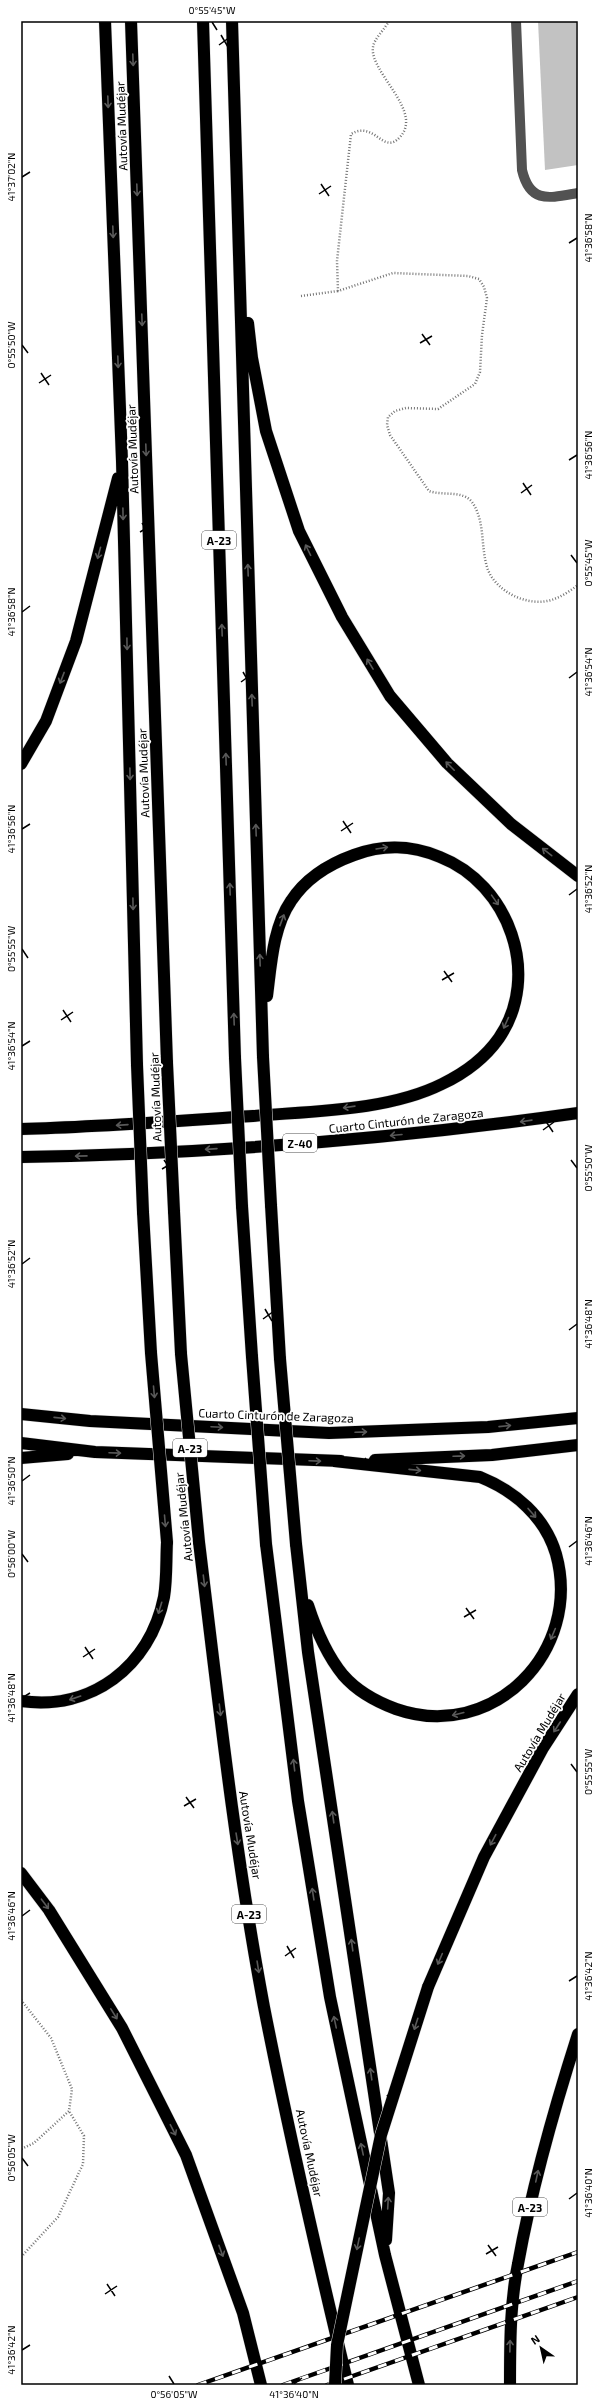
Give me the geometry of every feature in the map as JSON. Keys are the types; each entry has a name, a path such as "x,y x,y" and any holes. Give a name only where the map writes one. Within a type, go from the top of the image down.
{"highway":[{"path":"21,1701 42,1704 64,1702 90,1693 110,1682 131,1664 146,1644 156,1623 164,1597 167,1542 151,1353 143,1212 137,1064 122,461 105,21"},
{"name":"Autovía Mudéjar","path":"131,21 168,1063 181,1354 199,1542 231,1804 264,2006 323,2281 348,2385"},
{"name":"A-23","path":"203,21 235,1058 242,1206 266,1544 298,1801 330,1997 385,2255 419,2385"},
{"path":"232,21 263,1056 280,1358 296,1544 310,1659 388,2193 385,2255"},
{"path":"238,237 252,358 266,431 299,531 342,617 390,696 447,763 511,824 578,876"},
{"path":"21,764 46,721 76,641 122,461"},
{"path":"21,1129 95,1127 322,1110 415,1095 441,1084 466,1070 485,1054 499,1038 512,1008 518,971 512,934 502,910 492,896 473,876 454,862 411,848 386,846 358,853 324,868 307,882 291,901 282,918 274,948 262,1027"},
{"name":"Cuarto Cinturón de Zaragoza","path":"21,1157 102,1155 333,1141 470,1128 578,1113"},
{"name":"Cuarto Cinturón de Zaragoza","path":"21,1414 90,1421 329,1433 488,1428 578,1418"},
{"path":"21,1443 95,1452 334,1461 480,1477 500,1485 518,1498 534,1514 546,1531 554,1548 561,1572 561,1608 556,1630 546,1652 534,1668 516,1687 496,1702 450,1716 428,1717 408,1713 383,1704 364,1693 344,1676 330,1656 316,1628 300,1581"},
{"path":"334,1461 492,1455 578,1445"},
{"path":"21,1458 95,1452"},
{"name":"Autovía Mudéjar","path":"335,2385 337,2345 381,2135 428,1987 484,1857 543,1748 578,1694"},
{"path":"21,1873 49,1910 122,2028 186,2155 243,2313 261,2385"},
{"name":"A-23","path":"510,2385 510,2342 517,2265 538,2169 578,2034"}],"street":[{"path":"516,21 522,170 527,185 535,195 556,197 578,193"}],"path":[{"path":"338,291 337,261 351,134 360,129 367,130 381,141 391,142 400,137 405,127 404,112 396,95 373,57 373,46 389,21"},
{"path":"301,296 338,291 393,274 468,276 479,280 484,287 487,298 482,335 480,372 475,384 438,409 406,408 395,411 388,417 387,425 390,435 429,490 439,495 461,495 471,501 479,516 488,570 498,584 523,600 537,603 554,600 578,585"},
{"path":"21,2000 51,2038 72,2089 69,2111 84,2136 84,2164 58,2217 21,2257"},
{"path":"21,2149 34,2143 69,2111"}],"building":[{"path":"538,21 576,21 578,165 545,170"}],"railway":[{"path":"198,2385 578,2252"},
{"path":"283,2385 578,2281"},
{"path":"327,2385 578,2297"}]}
